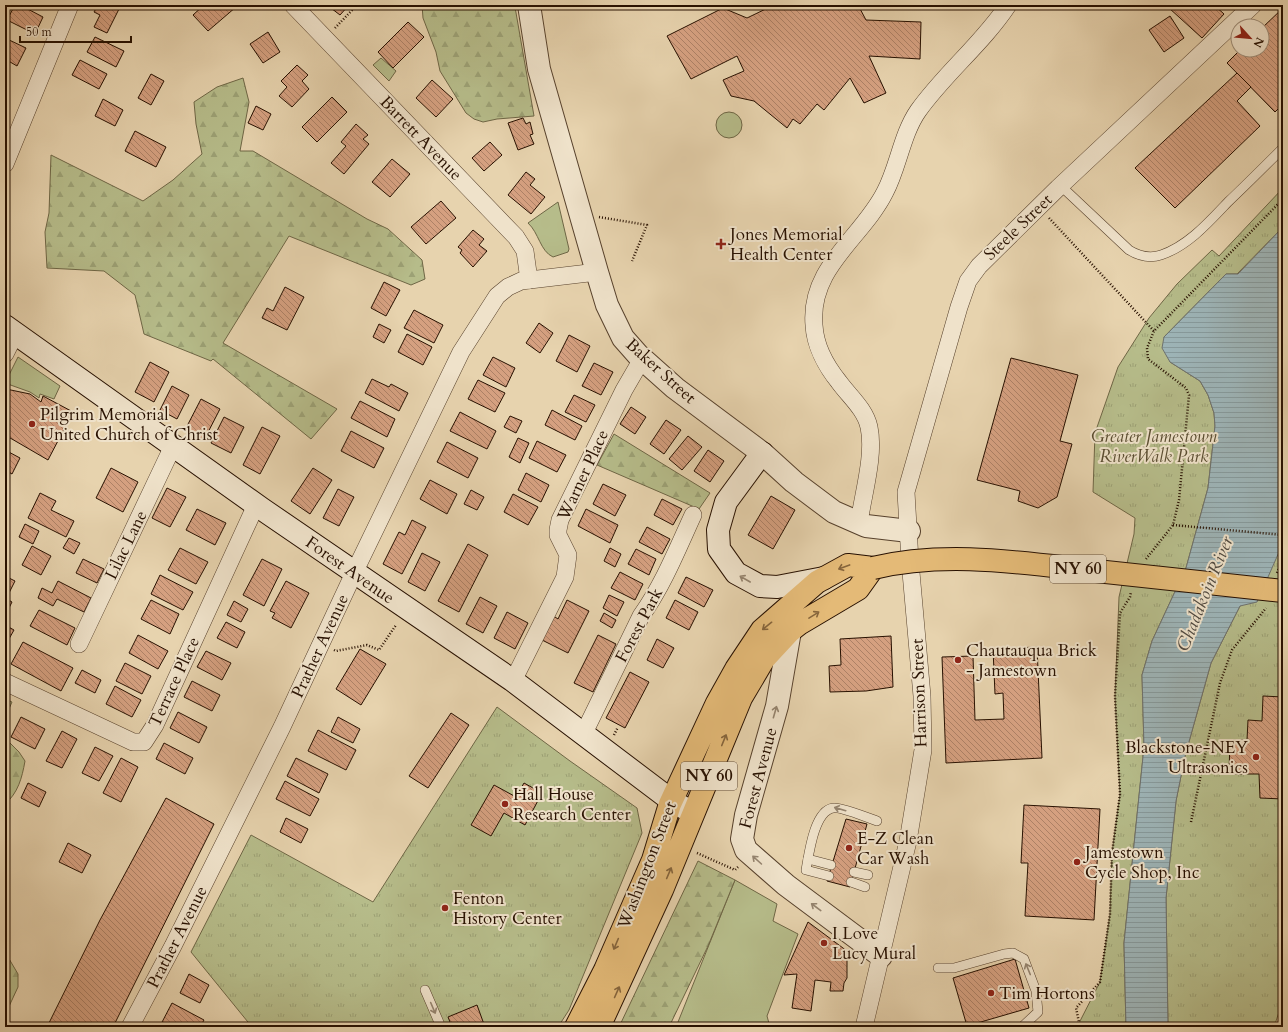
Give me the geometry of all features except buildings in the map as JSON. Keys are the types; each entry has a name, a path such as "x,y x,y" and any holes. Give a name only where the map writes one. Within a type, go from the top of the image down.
{"highway":[{"name":"NY 60","path":"874,568 896,562 940,558 993,560 1275,592"},
{"name":"Washington Street","path":"576,1027 605,970 653,860 672,801 717,703 736,669 762,630 824,578 848,565 874,568"},
{"name":"Washington Street","path":"600,1027 640,941 741,698 764,659 790,631 858,588 874,568"}],"street":[{"path":"5,164 70,5"},
{"name":"Barrett Avenue","path":"293,5 516,237 525,251 529,280"},
{"name":"Baker Street","path":"529,5 539,69 607,305 623,338 642,359 675,388 762,453 794,482 834,512 866,526 887,530 909,526"},
{"path":"859,523 869,456 869,426 864,414 838,382 821,351 814,324 818,290 824,275 834,259 858,232 886,192 901,149 917,112 977,46 1008,5"},
{"name":"Steele Street","path":"909,526 906,492 959,307 968,281 979,266 1039,207 1253,5"},
{"name":"Prather Avenue","path":"130,1027 170,952 282,727 354,573 462,352 497,296 508,287 521,281 600,281"},
{"path":"5,354 10,330"},
{"name":"Forest Avenue","path":"10,330 256,505 513,681 672,801 693,813"},
{"name":"Warner Place","path":"513,681 565,576 568,565 568,555 558,535 560,520 624,390 642,359"},
{"name":"Lilac Lane","path":"79,644 173,446"},
{"path":"762,453 726,502 718,530 719,549 736,573 760,586 777,587 824,578"},
{"name":"Terrace Place","path":"5,682 133,742 144,742 155,725 256,505"},
{"name":"Forest Park","path":"583,735 641,616 652,601 661,584 693,515"},
{"name":"Harrison Street","path":"864,1027 908,841 922,750 922,696 909,526"},
{"name":"Forest Avenue","path":"790,631 777,706 746,815 742,839 746,850 786,885 881,956"}],"lane":[{"path":"1061,186 1129,250 1140,256 1161,255 1186,242 1200,231 1283,148"},
{"path":"829,876 806,870 817,823 827,810 834,807 877,821"},
{"path":"808,860 831,866"},
{"path":"854,872 868,875"},
{"path":"851,882 866,887"},
{"path":"938,968 954,968 1004,954 1014,953 1024,959 1036,991 1038,1012 1022,1027"},
{"path":"425,990 441,1027"}],"path":[{"path":"334,28 357,5"},
{"path":"1146,559 1172,525 1179,500 1189,395 1186,388 1148,358 1146,348 1154,330 1283,200"},
{"path":"1039,207 1154,330"},
{"path":"595,217 647,225 632,261"},
{"path":"1172,525 1283,535"},
{"path":"1191,822 1220,684 1232,650 1275,592 1283,559"},
{"path":"1080,1027 1076,1008 1100,982 1110,914 1112,853 1120,794 1115,696 1120,613 1130,597"},
{"path":"333,650 336,652 367,645 379,650 396,625"},
{"path":"697,852 735,870"}],"green space":[{"path":"422,5 492,5 500,9 515,7 534,116 497,119 483,122 474,119 466,113 440,71 436,52 423,18"},
{"path":"381,58 396,71 389,81 373,65"},
{"path":"243,78 249,102 240,151 253,151 367,219 388,229 422,260 425,279 411,285 289,236 223,343 337,409 311,439 213,359 211,361 144,334 135,295 104,271 47,268 45,232 49,213 51,155 143,201 173,180 202,154 196,124 194,102 217,87"},
{"path":"729,112 738,116 742,125 738,134 729,138 720,134 716,125 720,116"},
{"name":"Greater Jamestown RiverWalk Park","path":"1283,188 1283,227 1237,274 1226,274 1164,337 1170,362 1200,381 1208,395 1214,413 1215,426 1208,488 1186,568 1152,641 1142,675 1144,747 1124,943 1126,1027 1077,1027 1100,982 1110,914 1112,853 1120,794 1115,696 1119,597 1134,534 1135,518 1093,492 1095,433 1118,367 1149,318 1177,284 1212,250 1219,256"},
{"path":"558,202 569,249 568,252 553,257 545,251 532,227 528,223"},
{"path":"18,357 60,386 54,399 40,394 39,398 30,392 5,383"},
{"path":"614,434 710,493 699,509 597,465"},
{"path":"1283,543 1283,1000 1274,1027 1168,1027 1166,898 1176,801 1185,756 1211,663 1240,606"},
{"path":"5,699 12,702 5,718"},
{"path":"497,707 637,808 642,833 569,1010 558,1027 252,1027 191,952 251,835 373,902"},
{"path":"5,738 19,752 25,761 19,785 5,804"},
{"path":"698,861 735,880 708,946 669,1027 619,1027"},
{"path":"735,880 777,904 773,921 798,934 767,1016 770,1027 676,1027"},
{"path":"5,952 18,974 18,987 5,1015"}],"water":[{"name":"Chadakoin River","path":"1283,227 1283,543 1257,602 1240,606 1211,663 1185,756 1176,801 1166,898 1168,1027 1126,1027 1124,943 1144,747 1142,675 1152,641 1186,568 1208,488 1215,426 1214,413 1208,395 1200,381 1170,362 1162,348 1164,337 1226,274 1238,274"}],"place":[{"name":"Jones Memorial Health Center","path":"721,244"},
{"name":"Pilgrim Memorial United Church of Christ","path":"32,424"},
{"name":"Chautauqua Brick - Jamestown","path":"958,660"},
{"name":"Blackstone-NEY Ultrasonics","path":"1256,757"},
{"name":"Hall House Research Center","path":"505,804"},
{"name":"E-Z Clean Car Wash","path":"849,848"},
{"name":"Jamestown Cycle Shop, Inc","path":"1077,862"},
{"name":"Fenton History Center","path":"445,908"},
{"name":"I Love Lucy Mural","path":"824,943"},
{"name":"Tim Hortons","path":"991,993"}]}
